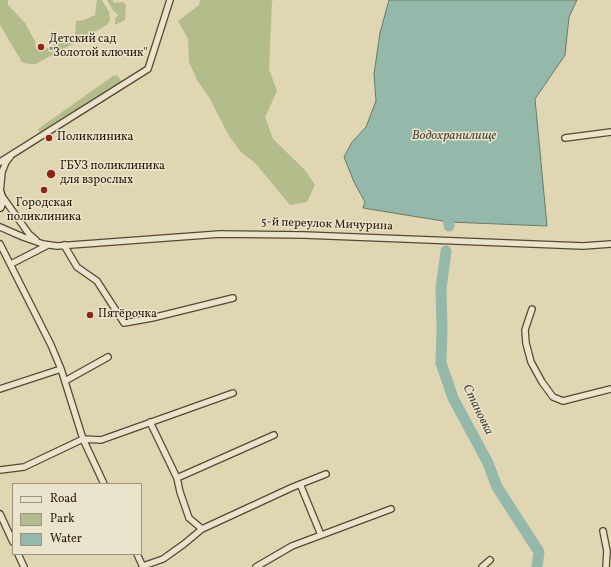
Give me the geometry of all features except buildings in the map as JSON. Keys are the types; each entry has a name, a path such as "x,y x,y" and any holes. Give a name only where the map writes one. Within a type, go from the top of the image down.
{"street":[{"path":"0,162 148,69 170,0"},
{"path":"565,138 611,132"},
{"path":"0,207 2,201 0,194 1,178 4,167 9,158 14,154"},
{"path":"0,194 29,234 45,244 11,264"},
{"name":"5-й переулок Мичурина","path":"0,227 23,237 45,244 64,245 220,234 304,235 583,246 611,244"},
{"path":"0,244 48,338 61,369 83,439 104,483"},
{"path":"64,245 77,267 97,281 124,323 152,318 232,298"},
{"path":"532,309 525,330 526,343 531,362 552,397 563,401 611,389"},
{"path":"65,381 108,357"},
{"path":"0,389 61,369"},
{"path":"0,470 24,467 83,439 101,440 233,393"},
{"path":"150,422 177,478 189,518 202,529"},
{"path":"177,478 274,435"},
{"path":"137,555 143,567 164,559 202,529 300,484 326,474"},
{"path":"300,484 321,535"},
{"path":"256,567 292,546 391,509"},
{"path":"0,514 12,540"},
{"path":"603,530 607,551 606,567"},
{"path":"18,555 24,567"},
{"path":"482,567 490,560"}],"green space":[{"path":"0,0 8,0 8,5 25,23 35,41 36,49 46,49 63,39 75,35 76,21 84,20 95,15 97,0 102,0 109,12 110,20 107,25 36,64 29,64 22,62 0,25"},
{"path":"107,0 112,0 114,3 122,2 126,4 125,20 115,25 115,19 118,15"},
{"path":"200,0 274,0 272,1 269,69 277,91 265,117 273,139 305,170 315,185 307,202 290,205 256,164 241,152 229,136 210,99 197,80 189,62 188,39 178,21 199,5"},
{"path":"117,75 122,82 40,133 38,129 113,76"}],"water":[{"name":"Водохранилище","path":"389,0 577,0 569,17 565,55 535,99 547,226 449,222 363,208 365,202 354,182 344,157 352,142 366,127 376,101 374,74 380,33"}],"waterway":[{"name":"Становка","path":"446,251 441,289 441,363 453,398 488,463 497,487 539,552 537,567"}],"place":[{"name":"Детский сад \"Золотой ключик\"","path":"41,47"},
{"name":"Поликлиника","path":"49,138"},
{"name":"ГБУЗ поликлиника для взрослых","path":"51,174"},
{"name":"Городская поликлиника","path":"44,190"},
{"name":"Пятёрочка","path":"90,315"}]}
